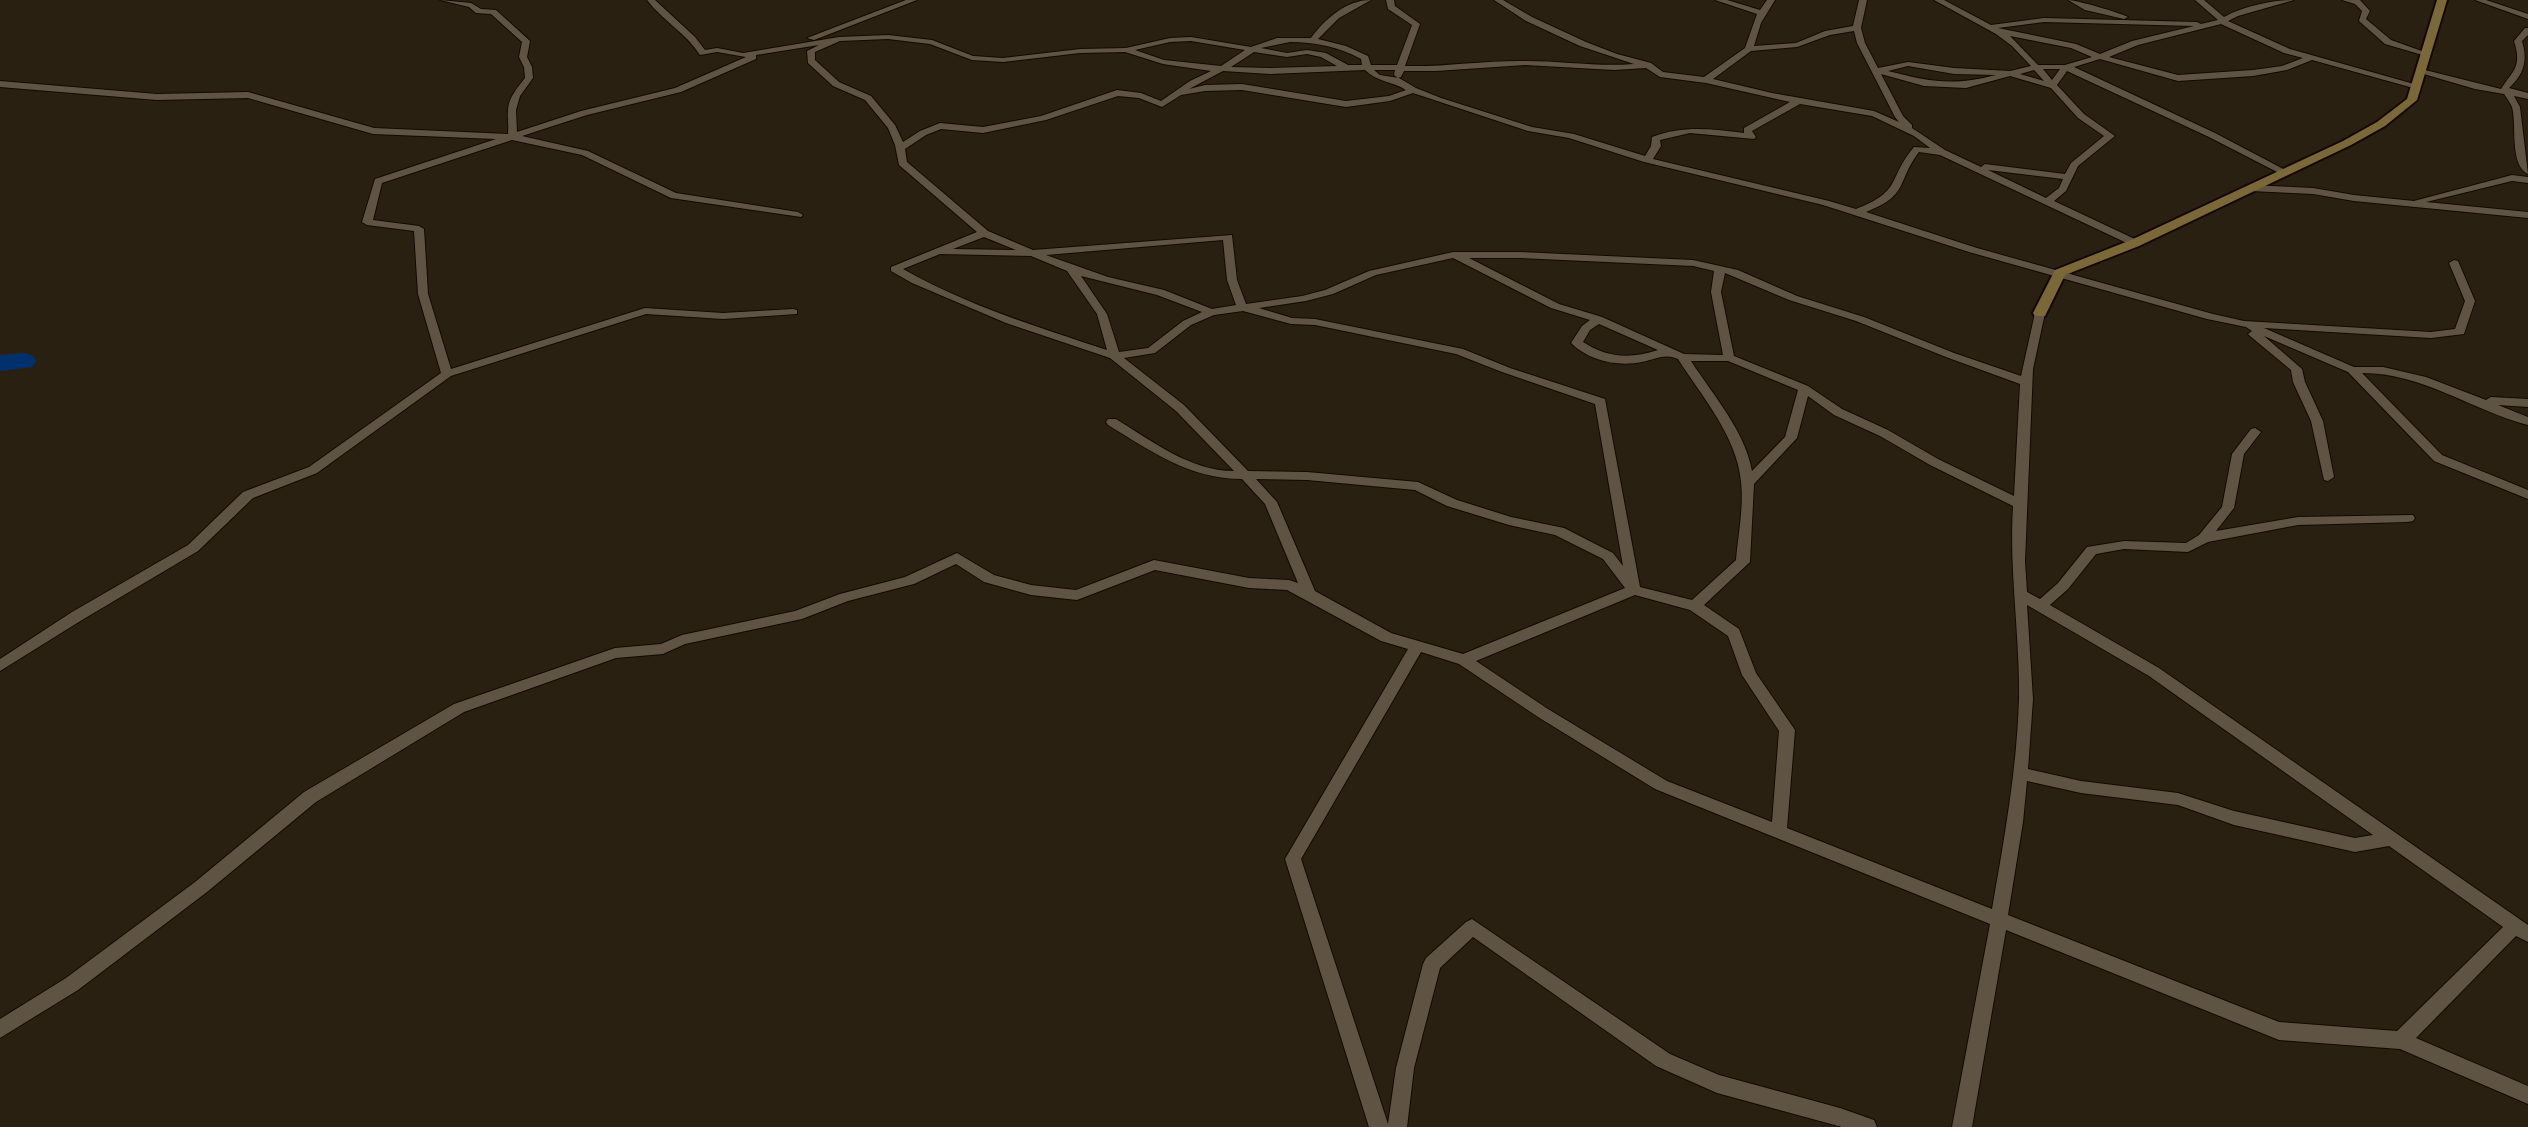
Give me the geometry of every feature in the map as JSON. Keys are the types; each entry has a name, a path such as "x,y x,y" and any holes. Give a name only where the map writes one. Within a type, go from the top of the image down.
{"main road":[{"path":"2040,313 2060,273 2135,243 2284,172 2381,124 2412,100 2442,0"}],"street":[{"path":"444,0 471,4 480,11 498,15 526,42 523,57 528,67 529,78 516,96 512,111 514,123 512,137"},
{"path":"651,0 667,19 699,46 703,53 717,50 743,55 839,39 888,37 932,42 972,58 1003,60 1080,51 1126,50 1170,40 1191,39 1287,55 1307,52 1323,56 1346,67"},
{"path":"447,374 423,294 419,229 367,222 378,181 584,113 678,90 738,62 913,0"},
{"path":"1313,41 1329,22 1352,5 1367,0"},
{"path":"1390,0 1392,7 1416,24 1396,80"},
{"path":"1498,0 1529,19 1583,44 1614,56 1648,65 1660,74 1706,80 1798,101 1874,114 1917,134"},
{"path":"1719,0 1762,13"},
{"path":"1749,49 1750,40 1762,13 1772,0"},
{"path":"1863,0 1857,28 1861,43 1899,117 1917,134 1942,152 2135,243"},
{"path":"1938,0 2000,32 2037,67 2080,116 2110,136 2074,165 2063,189 2047,202"},
{"path":"2072,0 2088,8 2142,22"},
{"path":"2199,0 2220,16 2222,21 2287,51 2416,86"},
{"path":"1877,71 1924,83 1966,85 2037,67 2066,67 2119,51 2135,43 2222,21 2235,14 2290,0"},
{"path":"2346,0 2357,2 2366,11 2362,19 2388,42 2426,54"},
{"path":"2479,0 2528,17"},
{"path":"1990,27 2044,20 2205,25"},
{"path":"1706,80 1749,49 1797,45 1828,33 1857,28"},
{"path":"2528,30 2518,41 2523,55 2522,68 2505,88 2516,107 2521,156 2528,171"},
{"path":"2000,32 2073,46 2097,56 2178,78 2253,73 2284,68 2311,58"},
{"path":"839,39 811,51 811,61 836,84 868,98 892,128 900,148 902,163 984,233 1105,280 1160,292 1211,312"},
{"path":"900,148 923,133 940,126 982,130 1043,118 1117,93 1141,96 1162,104 1181,93 1194,81 1223,68 1250,50 1280,40 1313,41 1351,48 1365,58 1368,67 1377,77 1396,80 1413,90 1531,129 1571,136 1647,160 1858,212 1973,250 2211,317 2244,324 2431,335 2460,332 2470,301 2454,263"},
{"path":"1126,50 1162,62 1270,71 1346,67 1466,68 1525,63 1614,68 1648,65"},
{"path":"1877,71 1908,64 1954,71 2011,74 2052,86"},
{"path":"2052,86 2066,67"},
{"path":"2066,67 2212,135 2284,172"},
{"path":"2421,72 2528,96"},
{"path":"0,84 157,97 248,95 373,131 512,137 585,153 674,196 798,215"},
{"path":"1181,93 1205,88 1242,87 1346,104 1360,100 1390,98 1413,90"},
{"path":"1647,160 1656,146 1655,140 1666,134 1678,130 1690,130 1751,136 1747,130 1798,101"},
{"path":"1858,212 1882,201 1896,190 1909,158 1917,149 1942,152 1982,166 2068,177"},
{"path":"2407,204 2512,178 2528,180"},
{"path":"2251,188 2313,192 2407,204 2528,214"},
{"path":"984,233 895,269 916,281 1010,321 1114,356 1180,408 1271,502 1309,594"},
{"path":"936,252 1031,253 1228,237 1232,280 1242,307"},
{"path":"1114,356 1151,351 1187,323 1211,312 1302,300 1373,273 1453,255 1614,258 1693,263 1734,272 1793,298 1860,319 1950,355 2027,382"},
{"path":"1453,255 1555,306 1598,319 1682,357 1729,358 1804,388 1838,412 1884,433 1934,462 2019,504"},
{"path":"1071,268 1102,314 1114,356"},
{"path":"1720,269 1716,292 1729,358"},
{"path":"1242,307 1291,321 1315,322 1459,351 1506,370 1601,402 1634,590"},
{"path":"0,666 77,616 193,548 248,495 313,470 447,374 645,311 723,316 793,312"},
{"path":"1962,1127 2015,822 2020,774 2026,699 2020,594 2019,504 2027,382 2040,313"},
{"path":"1598,319 1586,328 1577,343 1593,355 1621,362 1668,351"},
{"path":"2244,324 2352,370 2439,458 2528,495"},
{"path":"2244,324 2296,369 2299,382 2317,421 2328,477"},
{"path":"1682,357 1743,455 1748,483 1743,562 1695,606"},
{"path":"2352,370 2384,370 2422,379 2528,421"},
{"path":"1748,483 1791,438 1804,388"},
{"path":"2478,401 2528,403"},
{"path":"1112,422 1170,458 1219,475 1307,476 1418,486 1452,502 1509,521 1559,531 1608,556 1634,590"},
{"path":"2041,606 2063,586 2092,550 2124,545 2188,548 2204,538 2228,508 2238,454 2255,432"},
{"path":"2204,538 2298,521 2408,518"},
{"path":"0,1029 72,984 201,887 310,797 459,708 615,652 663,649 682,640 797,615 845,597 909,581 957,558 989,579 1031,590 1077,595 1154,565 1250,583 1289,585 1386,637 1464,660 1543,714 1660,785 2279,1031 2401,1040 2528,1095"},
{"path":"1464,660 1634,590 1695,606 1734,633 1749,675 1787,730 1779,831"},
{"path":"2020,594 2154,672 2521,930 2401,1040"},
{"path":"1380,1127 1293,859 1417,646"},
{"path":"2020,774 2081,787 2178,799 2234,818 2355,845 2391,839"},
{"path":"1397,1127 1405,1068 1432,964 1472,927 1663,1060 1717,1084 1867,1127"}],"waterway":[{"path":"0,363 23,361"}]}
